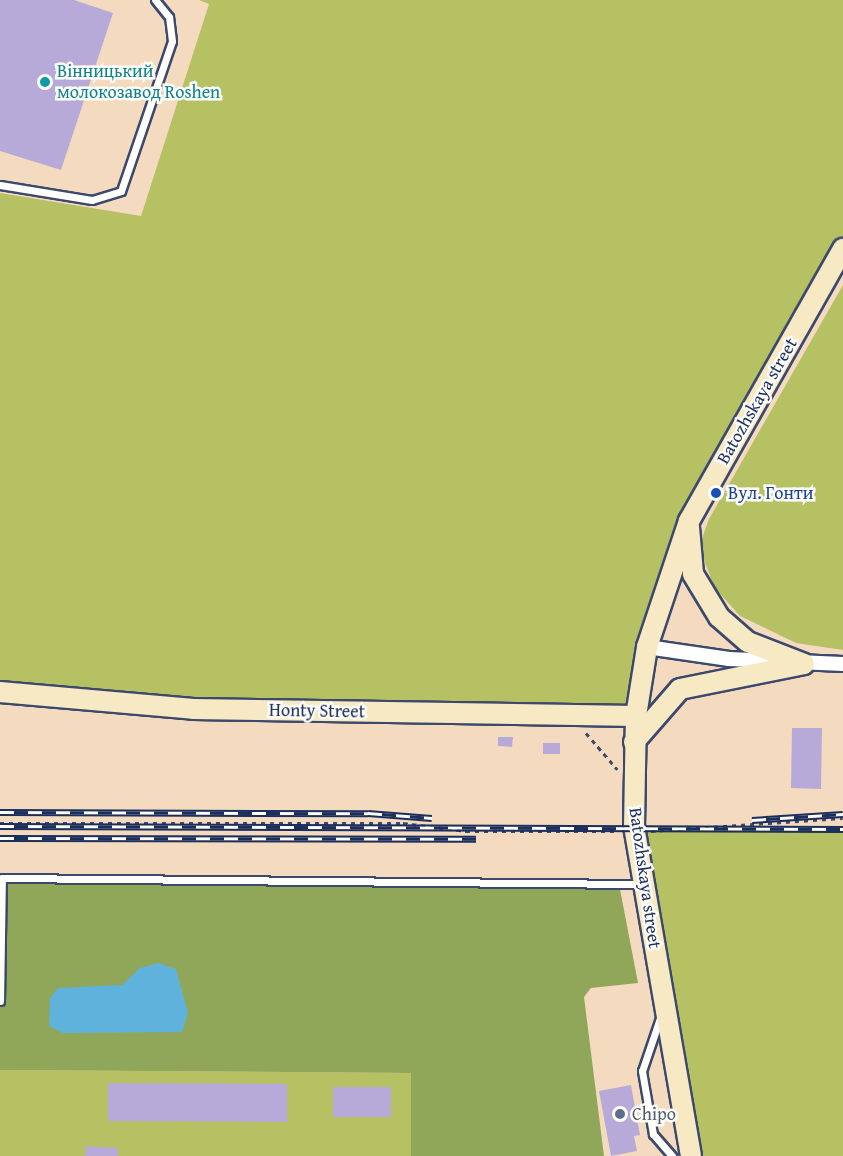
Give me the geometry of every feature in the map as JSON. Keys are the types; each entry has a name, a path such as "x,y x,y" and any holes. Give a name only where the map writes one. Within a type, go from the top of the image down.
{"street":[{"name":"Batozhskaya street","path":"692,1156 635,831 634,742 647,647 689,521 843,249"},
{"path":"689,521 693,574 718,617 748,642 804,664"},
{"path":"647,647 804,664 843,664"},
{"path":"634,742 680,689 804,664"},
{"name":"Honty Street","path":"0,692 193,709 636,716"}],"lane":[{"path":"0,185 92,200 121,191 172,41 169,17 156,0"},
{"path":"0,1001 1,878 643,884"},
{"path":"664,1004 642,1071 653,1134 672,1156"}],"path":[{"path":"0,823 403,823 466,831 635,831 843,818"}],"green space":[{"path":"199,0 843,0 843,249 689,521 636,716 193,709 0,692 0,193 141,216 209,4"},
{"path":"843,285 843,650 796,643 740,616 714,587 699,546 709,519"},
{"path":"634,827 843,829 843,1156 692,1156"},
{"path":"0,878 619,884 638,983 591,988 584,997 604,1156 411,1156 411,1073 0,1070"},
{"path":"0,1070 411,1073 411,1156 0,1156"}],"water":[{"path":"158,963 176,969 188,1013 182,1032 63,1033 49,1026 50,998 58,988 122,985 140,968"}],"building":[{"name":"Вінницький молокозавод Roshen","path":"0,0 74,0 113,13 61,170 0,151"},
{"path":"792,728 822,728 821,789 791,788"},
{"path":"498,737 513,737 512,747 498,746"},
{"path":"543,743 560,743 560,754 543,754"},
{"path":"108,1083 287,1084 287,1122 108,1121"},
{"path":"631,1085 640,1135 634,1136 637,1151 611,1156 599,1091"},
{"path":"333,1087 391,1087 391,1117 333,1117"},
{"path":"86,1146 118,1148 118,1156 85,1156"}],"railway":[{"path":"0,812 368,813 432,818"},
{"path":"752,820 843,814"},
{"path":"0,826 843,829"},
{"path":"0,838 476,839"}],"place":[{"name":"Вінницький молокозавод Roshen","path":"45,82"},
{"name":"Вул. Гонти","path":"716,493"},
{"name":"Chipo","path":"620,1114"}]}
